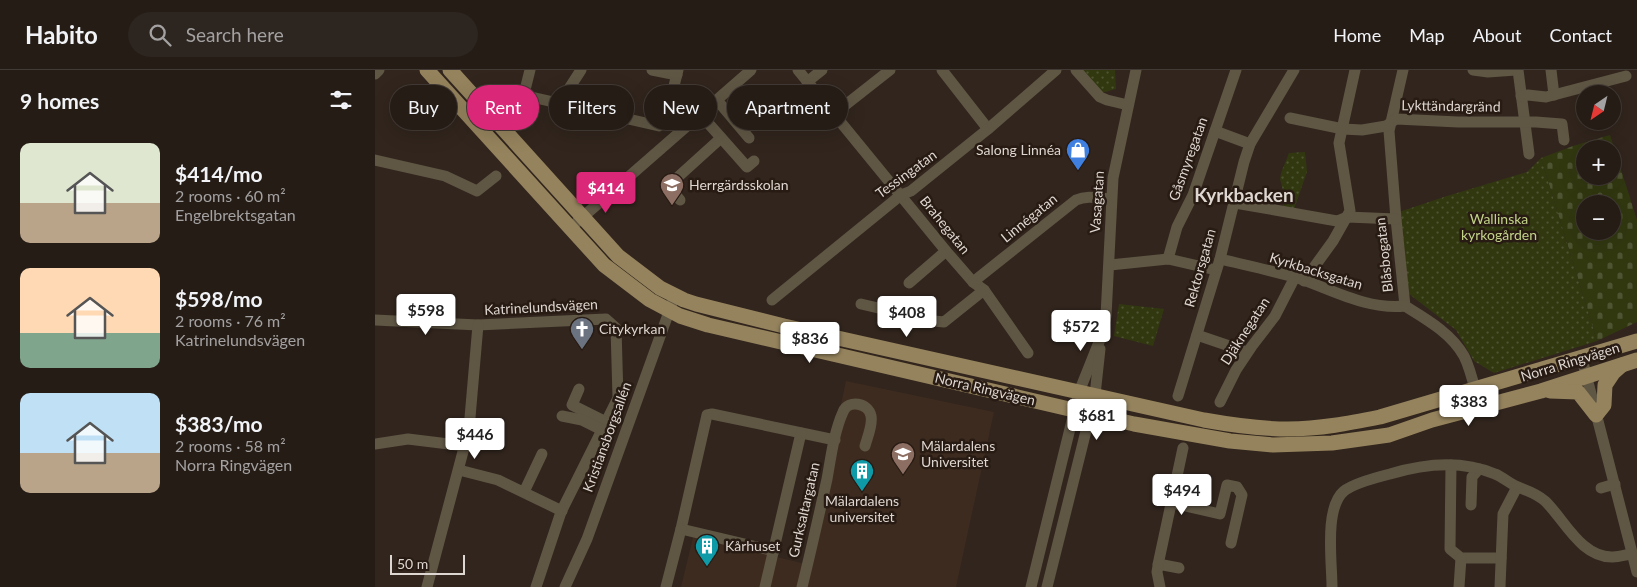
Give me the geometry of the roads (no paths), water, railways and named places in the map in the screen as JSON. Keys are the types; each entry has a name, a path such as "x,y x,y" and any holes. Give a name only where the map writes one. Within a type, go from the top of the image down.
{"main road":[{"name":"Norra Ringvägen","path":"427,70 604,265 650,300 680,316 708,325 1143,425 1251,444 1300,445 1341,442 1389,435 1432,420 1541,391 1631,362"},
{"name":"Norra Ringvägen","path":"450,70 618,256 660,288 696,304 784,326 1204,420 1251,428 1289,429 1342,425 1381,417 1637,341"},
{"path":"1586,376 1594,364 1637,349"},
{"path":"1541,391 1577,392 1596,415 1604,405 1605,385 1613,373 1631,362"}],"street":[{"path":"375,74 379,70"},
{"path":"530,70 526,89 527,96 549,102"},
{"path":"571,85 581,70"},
{"path":"634,121 658,126 665,122 678,73 651,70"},
{"path":"749,138 717,100 751,70"},
{"name":"Brahegatan","path":"798,70 810,85"},
{"path":"807,82 822,70"},
{"path":"848,103 890,70"},
{"path":"941,70 989,129"},
{"name":"Tessingatan","path":"772,300 901,195 911,191 989,129 1056,70"},
{"path":"1076,70 1101,97 1128,105"},
{"name":"Vasagatan","path":"1047,587 1095,395 1101,337 1108,302 1111,199 1115,162 1136,70"},
{"name":"Gåsmyregatan","path":"1167,259 1177,227 1193,195 1236,70"},
{"name":"Rektorsgatan","path":"1178,396 1218,264 1250,144 1294,70"},
{"path":"1347,217 1350,211 1339,143 1355,70"},
{"name":"Blåsbogatan","path":"1403,70 1389,131 1395,220 1405,306 1422,316 1455,342 1464,357 1479,409"},
{"path":"1473,70 1488,72 1517,70 1529,154"},
{"path":"1551,70 1554,95"},
{"path":"1521,96 1545,97 1626,76"},
{"name":"Lykttändargränd","path":"1291,118 1343,129 1362,130 1386,126 1396,119 1562,124 1564,140"},
{"path":"571,227 683,130"},
{"path":"714,130 747,167 754,161"},
{"name":"Brahegatan","path":"847,130 973,282 983,290 1028,353"},
{"path":"1215,130 1250,144"},
{"path":"680,200 668,186 721,138"},
{"path":"375,160 445,176 477,191 496,176"},
{"name":"Linnégatan","path":"973,282 1076,200 1090,196 1111,199"},
{"path":"1235,203 1337,221 1347,217 1395,220"},
{"name":"Djäknegatan","path":"1220,402 1247,352 1275,316 1300,279 1333,241 1347,217"},
{"path":"909,283 947,251"},
{"name":"Kyrkbacksgatan","path":"1110,265 1167,259 1218,264 1300,279 1342,296 1386,306 1405,306"},
{"path":"861,304 944,322 983,290"},
{"name":"Kristiansborgsallén","path":"565,587 587,539 675,295"},
{"name":"Katrinelundsvägen","path":"375,320 478,325 605,319 616,328"},
{"path":"427,587 469,429 478,325"},
{"name":"Kristiansborgsallén","path":"539,586 562,511 617,398 616,328"},
{"path":"1197,335 1247,352"},
{"name":"Vasagatan","path":"1031,587 1074,409 1101,337"},
{"path":"1582,358 1637,572"},
{"path":"579,389 572,405 604,426"},
{"name":"Gurksaltargatan","path":"802,587 835,440 843,410 847,405 853,403 869,409 872,417 865,446"},
{"path":"666,587 707,415 712,414 835,440"},
{"path":"562,416 604,426"},
{"path":"765,587 775,551 801,433"},
{"path":"375,444 408,439 465,446"},
{"path":"1156,586 1158,564 1183,448"},
{"path":"523,492 542,454"},
{"path":"1332,587 1333,513 1337,500 1345,490 1414,467 1433,464 1479,469 1494,474 1517,487 1533,492 1545,501 1590,550 1612,558 1631,554"},
{"path":"1451,465 1450,549 1461,558 1501,558"},
{"path":"1471,505 1472,477 1479,469"},
{"path":"459,470 498,480 562,511"},
{"path":"1601,488 1615,484"},
{"path":"1171,503 1220,514 1227,485 1237,487 1242,495 1231,543"},
{"path":"1500,587 1503,514 1517,487"},
{"path":"681,529 775,551"},
{"path":"1459,587 1461,558"},
{"path":"1158,564 1179,568"}],"place":[{"name":"Salong Linnéa","path":"1078,171"},
{"name":"Herrgärdsskolan","path":"672,206"},
{"name":"Citykyrkan","path":"582,350"},
{"name":"Mälardalens Universitet","path":"903,475"},
{"name":"Mälardalens universitet","path":"862,492"},
{"name":"Kårhuset","path":"707,567"}],"district":[{"name":"Kyrkbacken","path":"1244,195"}],"park label":[{"name":"Wallinska kyrkogården","path":"1499,228"}]}
